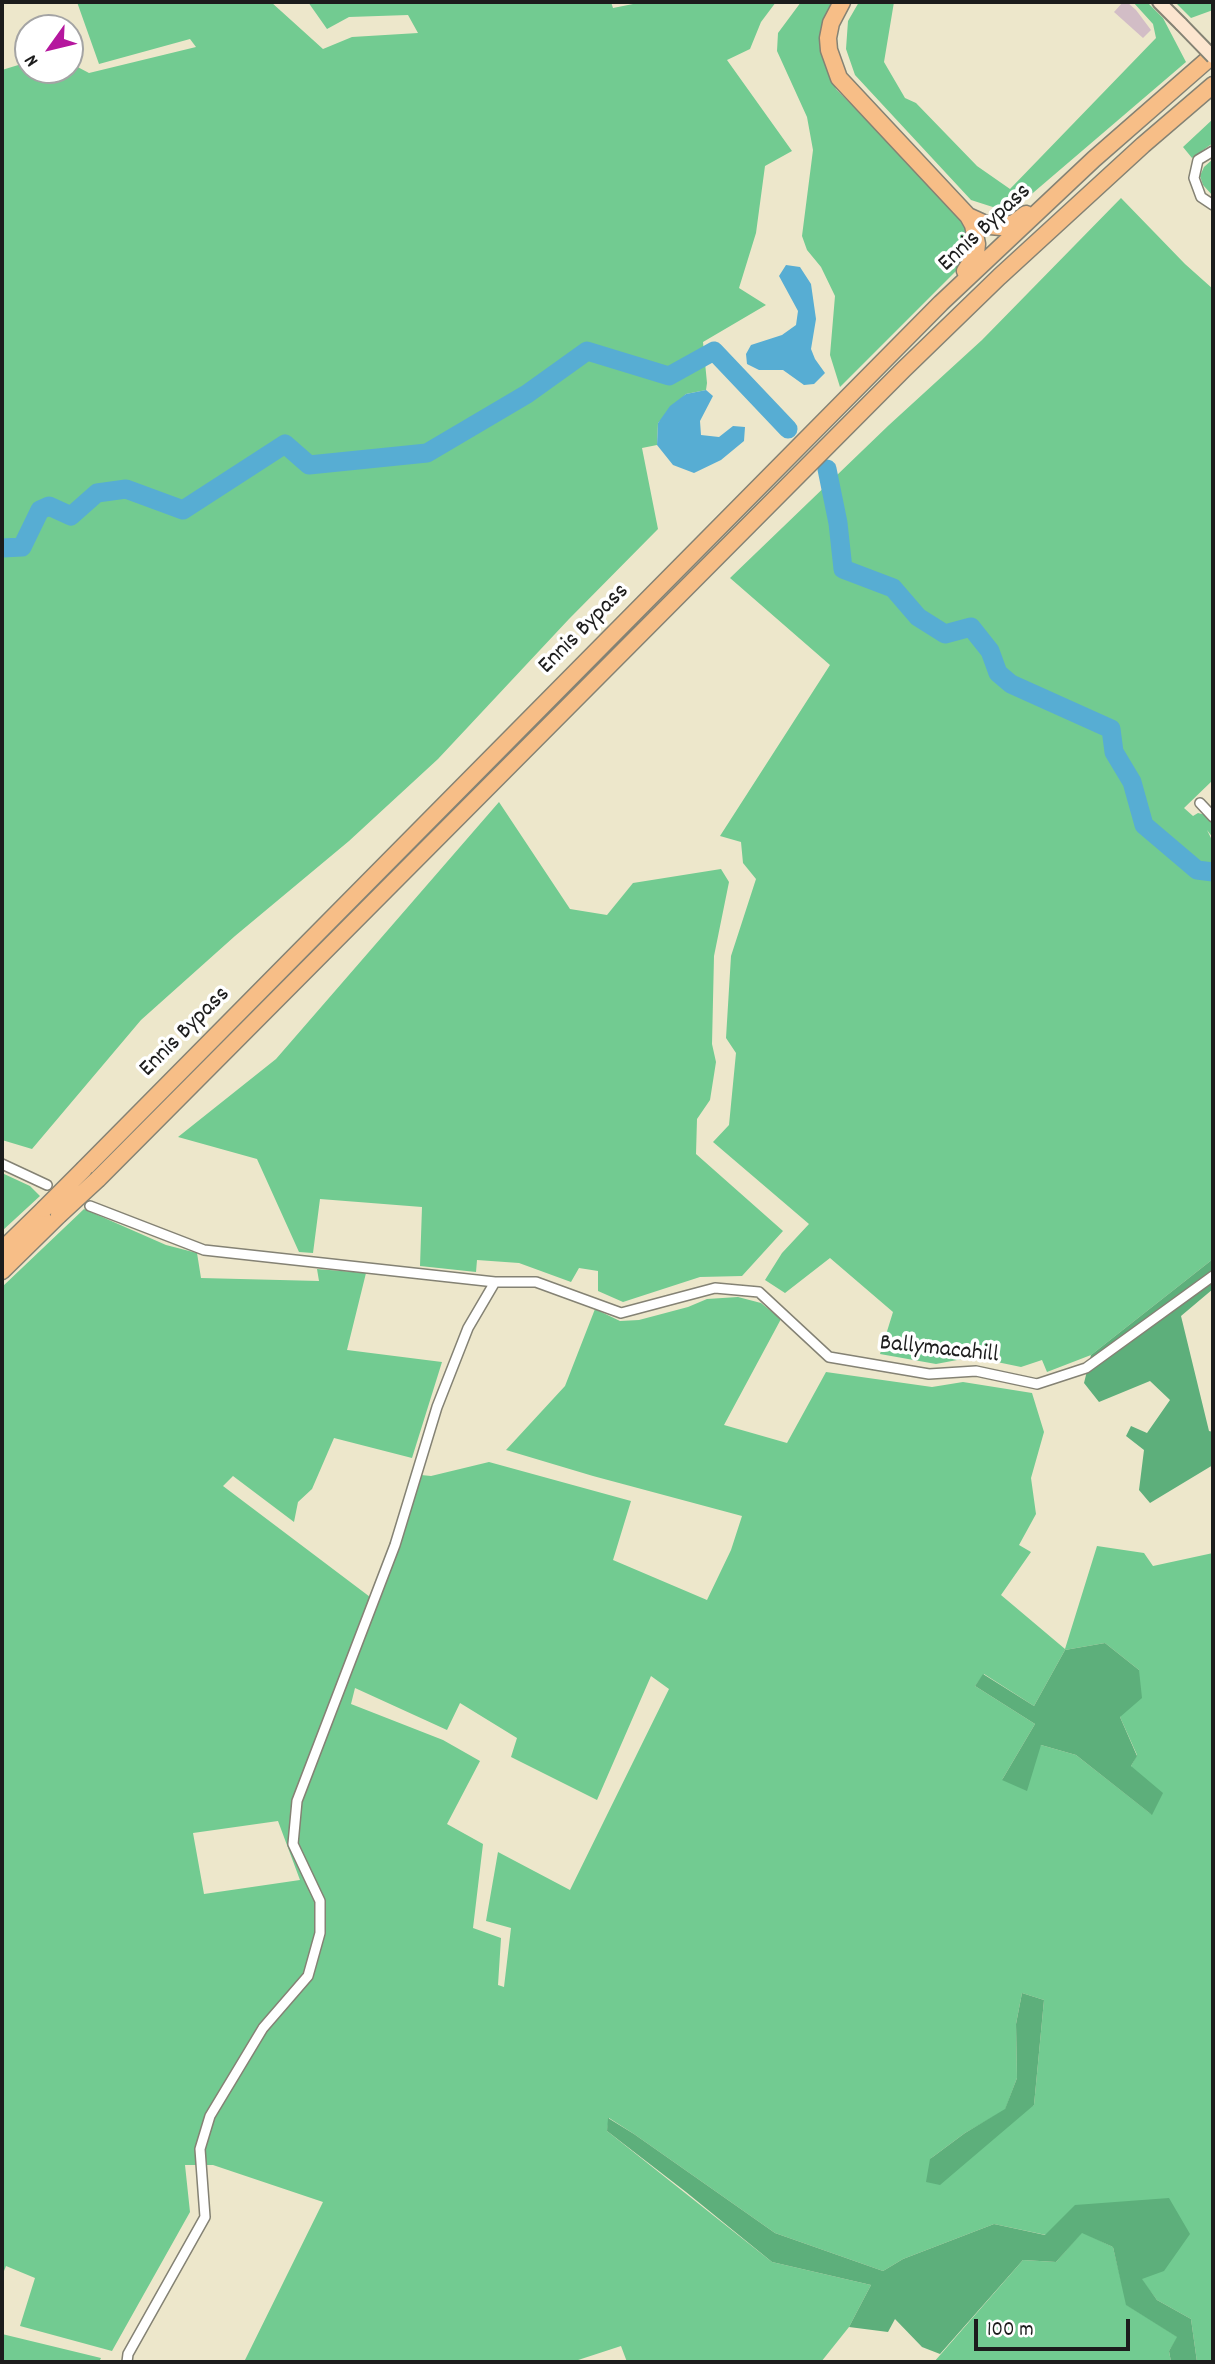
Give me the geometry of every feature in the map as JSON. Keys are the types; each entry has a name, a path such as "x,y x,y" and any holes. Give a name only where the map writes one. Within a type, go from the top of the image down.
{"highway":[{"path":"842,2 831,23 828,38 828,50 839,78 968,216 973,225 976,254 941,303"},
{"name":"Ennis Bypass","path":"2,1271 84,1170 941,303 1094,159 1213,56"},
{"name":"Ennis Bypass","path":"2,1250 98,1179 922,351 1143,145 1213,85"},
{"path":"968,216 990,226 1001,227 1014,223 1094,159"}],"main road":[{"path":"1159,2 1213,56"}],"street":[{"path":"1213,150 1198,160 1194,169 1196,188 1201,197 1213,205"},
{"path":"1200,803 1213,817"},
{"path":"2,1164 47,1185"},
{"name":"Ballymacahill","path":"90,1206 204,1250 495,1282 536,1282 621,1312 715,1288 759,1292 829,1357 929,1374 976,1371 1037,1384 1086,1368 1213,1276"},
{"path":"127,2362 128,2354 205,2217 200,2149 210,2116 263,2028 308,1976 320,1933 320,1901 293,1844 296,1801 395,1545 437,1407 468,1328 495,1282"}],"shaded area":[{"path":"1123,2 1136,10 1151,30 1143,38 1114,12"}],"green space":[{"path":"77,2 271,2 323,49 352,37 418,33 408,15 349,17 327,29 308,2 611,2 613,8 643,2 776,2 761,22 750,49 727,60 792,151 765,166 756,233 739,288 766,305 703,342 706,390 686,394 658,423 657,445 642,448 658,529 569,619 438,759 349,841 235,936 141,1020 32,1149 2,1140 2,70 14,66 14,84 84,84 84,70 89,73 196,47 190,39 99,64 84,22 84,14 81,14"},
{"path":"801,2 839,2 824,30 821,51 836,89 964,220 969,243 965,262 840,387 830,355 835,296 821,267 807,250 802,236 813,150 807,117 777,51 778,33"},
{"path":"859,2 894,2 884,62 905,98 916,103 977,166 1010,189 1156,38 1153,24 1133,2 1147,2 1163,18 1186,62 1020,204 999,209 971,200 855,75 846,49 848,21"},
{"path":"1175,2 1213,2 1213,10 1191,18"},
{"path":"1213,119 1213,143 1192,158 1183,147"},
{"path":"1213,159 1213,196 1203,185 1200,176 1204,167"},
{"path":"1121,198 1213,289 1213,780 1184,808 1193,816 1198,813 1206,815 1213,823 1213,838 1207,830 1213,842 1213,1259 1091,1355 1047,1372 1042,1360 1021,1367 973,1357 936,1364 880,1354 893,1312 830,1258 785,1293 765,1280 782,1253 809,1224 713,1142 729,1125 736,1053 726,1038 731,956 756,879 743,863 741,842 720,836 830,665 730,578 982,340"},
{"path":"499,802 570,909 607,915 633,883 721,869 729,882 714,956 712,1044 716,1062 710,1100 697,1119 696,1154 783,1231 742,1276 700,1277 623,1302 598,1291 598,1271 579,1268 571,1282 519,1263 477,1260 476,1272 420,1266 422,1207 320,1199 313,1253 299,1252 257,1159 178,1137 276,1059"},
{"path":"2,1173 30,1186 40,1196 2,1231"},
{"path":"84,1209 166,1245 197,1253 201,1278 319,1281 317,1269 366,1273 347,1350 442,1362 412,1458 334,1438 312,1489 298,1502 294,1522 233,1476 223,1486 378,1603 421,1475 431,1476 489,1462 631,1501 613,1560 707,1600 731,1550 742,1516 506,1450 565,1386 595,1309 620,1321 639,1320 707,1299 738,1297 761,1303 781,1319 724,1425 787,1443 826,1372 932,1387 963,1382 1032,1393 1044,1432 1031,1478 1036,1514 1019,1545 1031,1552 1001,1595 1065,1649 1097,1546 1144,1553 1153,1566 1213,1553 1213,2362 1197,2362 1191,2319 1157,2300 1076,2205 1046,2235 994,2224 903,2259 883,2271 775,2233 609,2118 607,2131 772,2262 871,2285 849,2327 821,2362 627,2362 621,2346 572,2362 244,2362 323,2202 213,2165 185,2165 190,2212 112,2351 20,2326 35,2278 6,2266 2,2276 2,1287","holes":["1105,1643 1139,1670 1120,1717 1137,1755 1131,1766 1151,1814 1076,1755 1041,1745 1002,1780 1035,1724 975,1686 984,1674 1034,1706 1065,1650","651,1676 669,1689 570,1890 498,1852 486,1921 511,1928 504,1987 498,1985 501,1938 473,1928 483,1844 447,1824 480,1761 443,1740 351,1704 355,1688 447,1730 460,1703 517,1738 511,1757 597,1800","278,1821 300,1880 204,1894 193,1833","1022,1993 1044,2000 1034,2105 930,2159 965,2133 1005,2110 1017,2078 1016,2024"]},
{"path":"1213,1259 1213,1289 1181,1316 1209,1431 1213,1432 1213,1465 1150,1503 1139,1490 1144,1450 1126,1436 1131,1426 1147,1433 1170,1400 1150,1381 1099,1402 1084,1383 1091,1355"},
{"path":"1105,1643 1139,1670 1142,1698 1120,1717 1137,1756 1131,1766 1163,1793 1152,1815 1076,1755 1041,1745 1027,1791 1002,1780 1035,1724 975,1686 983,1674 1034,1706 1065,1650"},
{"path":"1022,1993 1044,2000 1034,2105 940,2185 926,2182 930,2159 965,2133 1005,2109 1017,2078 1016,2024"},
{"path":"608,2118 775,2233 883,2271 903,2259 994,2224 1045,2235 1075,2205 1169,2198 1190,2234 1164,2271 1142,2279 1157,2300 1191,2319 1197,2362 1171,2362 1169,2351 1177,2337 1126,2305 1113,2247 1082,2233 1056,2262 1023,2260 940,2354 922,2347 895,2319 888,2332 849,2327 871,2285 772,2262 607,2131"},
{"path":"1082,2232 1113,2247 1127,2305 1178,2337 1169,2351 1171,2362 934,2362 1023,2260 1056,2262"},
{"path":"2,2334 101,2358 99,2362 2,2362"}],"water":[{"path":"786,265 800,267 811,284 816,319 811,349 825,373 814,384 804,385 783,370 759,370 747,364 746,354 751,345 782,335 796,325 798,311 779,276"},
{"path":"706,390 713,396 700,421 701,435 719,437 733,426 745,427 744,441 721,460 694,473 673,465 657,445 658,423 670,406 686,394"}],"waterway":[{"path":"2,548 22,547 40,510 49,506 71,516 97,493 126,489 183,510 285,444 309,465 427,453 527,394 587,351 669,376 714,351 788,429"},
{"path":"827,469 838,523 843,569 893,588 918,617 945,634 971,627 990,651 998,673 1011,684 1111,729 1114,752 1132,782 1144,825 1197,870 1213,872"}]}
